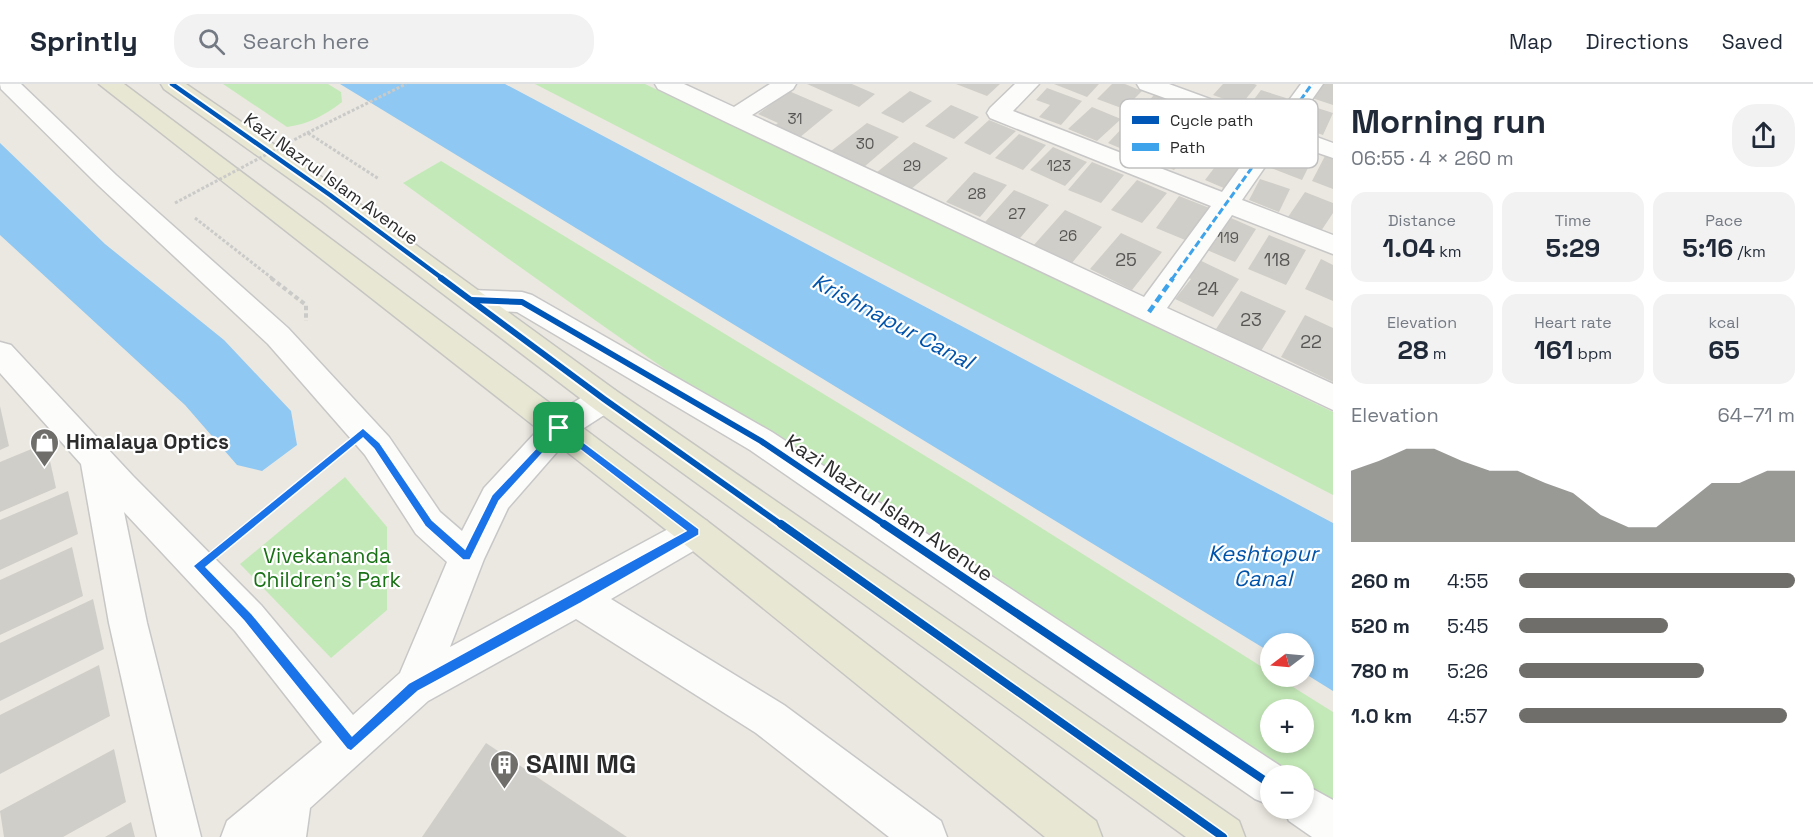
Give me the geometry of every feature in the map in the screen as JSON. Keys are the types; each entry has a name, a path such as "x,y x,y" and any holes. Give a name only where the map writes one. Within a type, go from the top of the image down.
{"main road":[{"path":"110,84 695,532 1080,837"},
{"name":"Kazi Nazrul Islam Avenue","path":"172,84 194,92 604,399 1223,837"}],"street":[{"path":"9,84 107,180 278,336 377,446 428,523 467,557"},
{"path":"666,84 1333,398"},
{"path":"734,117 785,84"},
{"path":"1028,84 998,113 1120,161"},
{"path":"1148,84 1190,99"},
{"path":"1301,99 1312,84"},
{"path":"700,100 724,87"},
{"path":"1318,145 1333,151"},
{"path":"1138,168 1333,245"},
{"path":"1149,312 1252,168"},
{"name":"Kazi Nazrul Islam Avenue","path":"471,300 522,302 761,441 1260,777"},
{"path":"0,353 248,618 351,745"},
{"path":"414,687 467,557 496,498 559,428 604,399"},
{"path":"96,458 128,623 179,837"},
{"path":"243,837 287,818 351,745 414,687 695,532"},
{"path":"577,599 770,719 925,837"},
{"path":"1314,813 1333,825"}],"path":[{"path":"175,203 406,84"},
{"path":"307,133 379,179"},
{"path":"199,566 363,432"}],"green space":[{"path":"223,84 328,84 341,92 342,102 316,118 287,127"},
{"path":"535,84 645,84 1333,412 1333,495"},
{"path":"441,161 973,485 1260,666 1260,687 1293,687 1312,699 1260,699 1260,753 1314,753 1314,700 1333,712 1333,820 1314,807 1314,765 1260,765 1260,771 1051,633 617,336 403,183"},
{"name":"Vivekananda Children's Park","path":"345,477 387,527 387,610 331,658 240,564"}],"water":[{"name":"Keshtopur Canal","path":"340,84 505,84 1333,523 1333,691 1314,679 1314,633 1260,633 1260,646"},
{"path":"0,143 105,244 224,340 291,411 297,445 262,471 237,465 185,405 0,235"}],"building":[{"path":"807,84 852,84 875,94 859,107"},
{"path":"956,84 1000,84 987,96"},
{"path":"1054,84 1099,84 1087,97"},
{"path":"1112,84 1125,84 1142,91 1134,99 1120,99 1120,108 1097,99"},
{"path":"1223,84 1257,85 1246,99 1224,99 1213,95"},
{"path":"1321,84 1333,84 1333,105 1312,98"},
{"path":"1047,88 1082,101 1061,125 1039,117 1050,105 1036,100"},
{"path":"1261,90 1286,98 1285,99 1254,99"},
{"path":"789,91 833,110 799,138 774,126 778,123 758,114"},
{"path":"910,91 932,101 903,123 881,113"},
{"path":"1154,95 1164,99 1150,99"},
{"path":"951,105 979,117 954,139 925,126"},
{"path":"1092,107 1120,119 1097,141 1068,129"},
{"path":"1318,108 1333,113 1323,135 1318,133"},
{"path":"989,120 1016,131 990,155 964,143"},
{"path":"867,123 899,137 864,167 831,151"},
{"path":"1120,130 1120,148 1108,143"},
{"path":"1019,134 1046,145 1023,170 995,158"},
{"path":"914,142 948,158 910,190 876,173"},
{"path":"1053,147 1087,162 1065,186 1030,170"},
{"path":"1325,156 1333,159 1333,189 1312,181"},
{"path":"1092,162 1124,175 1101,203 1068,190"},
{"path":"1214,168 1249,170 1233,192 1205,180"},
{"path":"1271,168 1308,168 1302,180"},
{"path":"974,172 1007,185 980,217 946,202"},
{"path":"1260,179 1290,189 1279,212 1249,200"},
{"path":"1137,180 1167,193 1142,223 1111,210"},
{"path":"1014,190 1049,205 1020,238 985,222"},
{"path":"1305,192 1333,203 1333,213 1321,231 1288,217"},
{"path":"1179,196 1212,209 1190,242 1156,228"},
{"path":"1065,210 1102,227 1071,264 1033,246"},
{"path":"1222,214 1256,229 1235,262 1200,247"},
{"path":"1121,233 1162,252 1132,290 1090,269"},
{"path":"1269,235 1306,250 1286,285 1248,269"},
{"path":"1193,257 1239,279 1213,317 1175,299 1191,279 1180,274"},
{"path":"1321,259 1333,265 1333,301 1305,289"},
{"path":"1241,291 1286,311 1261,351 1216,329"},
{"path":"1305,315 1333,328 1333,382 1281,357"},
{"path":"0,406 9,446 0,450"},
{"path":"46,443 56,488 0,512 0,462"},
{"path":"68,491 78,534 0,570 0,520"},
{"path":"72,547 83,596 0,635 0,580"},
{"path":"93,599 104,649 0,701 0,643"},
{"path":"99,665 110,716 0,774 0,715"},
{"name":"SAINI MG","path":"486,743 627,837 422,837"},
{"path":"114,749 126,802 63,837 4,837 0,811"},
{"path":"131,822 135,837 105,837"}],"marked path":[{"path":"1301,99 1312,84"},
{"path":"1149,312 1252,168"}],"cycle path":[{"path":"172,84 330,195 604,399 1223,837"},
{"path":"471,300 522,302 761,441 1260,777"}],"place":[{"name":"Himalaya Optics","path":"45,468"},
{"name":"SAINI MG","path":"505,790"}],"route":[{"path":"559,428 695,532 414,687 351,745 248,618 199,566 363,432 377,446 428,523 467,557 496,498 559,428"}],"water label":[{"name":"Krishnapur Canal","path":"893,321"}]}
